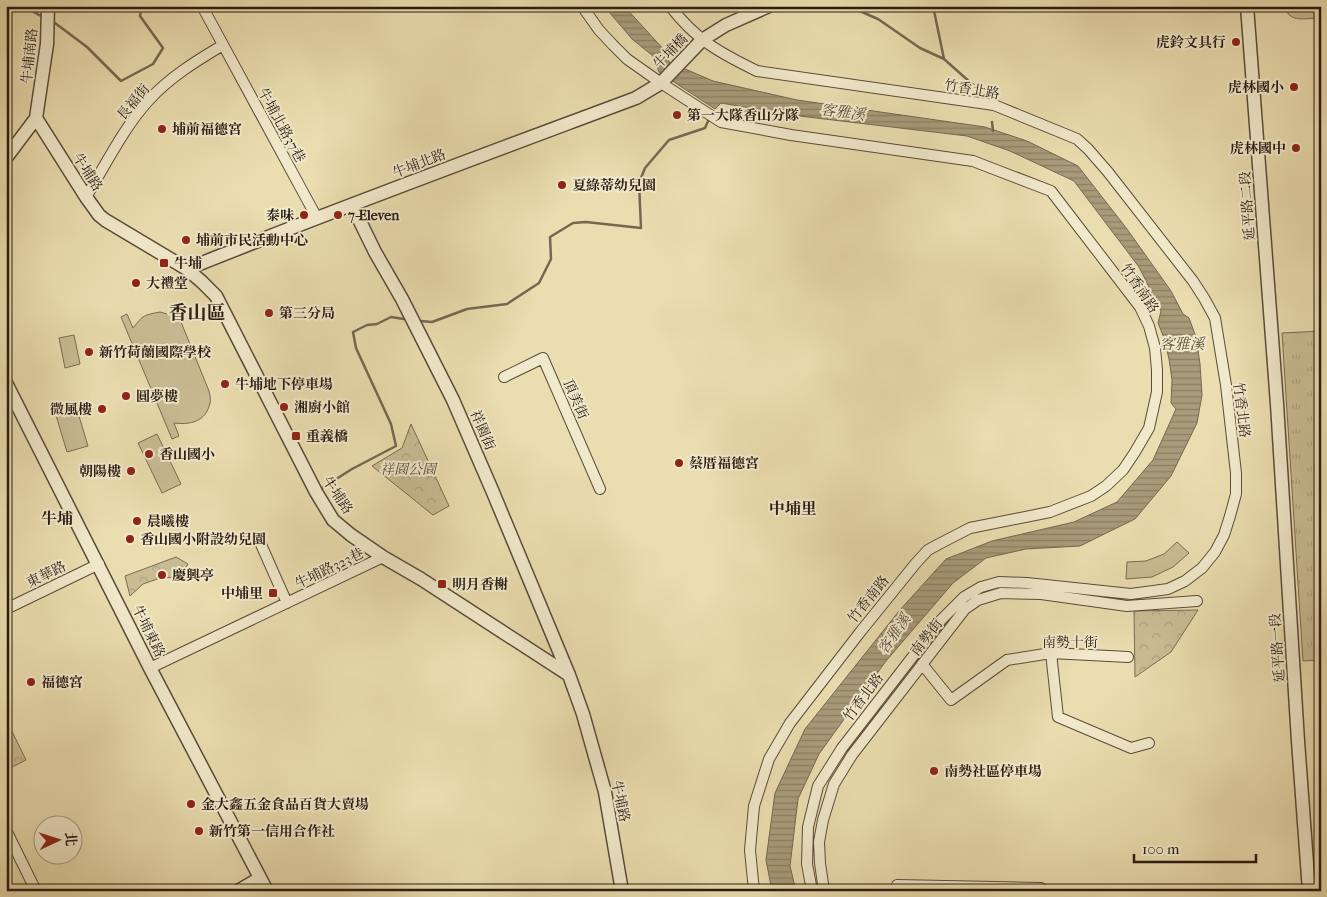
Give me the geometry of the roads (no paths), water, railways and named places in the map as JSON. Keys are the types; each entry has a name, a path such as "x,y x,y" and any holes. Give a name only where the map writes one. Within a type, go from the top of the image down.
{"street":[{"name":"牛埔南路","path":"6,158 36,118 47,44 48,6"},
{"name":"牛埔北路37巷","path":"202,6 317,218"},
{"name":"竹香南路","path":"582,6 600,30 627,59 721,122 792,135 973,161 1051,191 1140,307 1149,326 1154,348 1157,392 1149,428 1136,452 1122,470 1106,486 1074,504 1050,512 970,528 928,550 860,631 790,723 769,759 754,806 750,850 754,891"},
{"name":"竹香北路","path":"670,6 687,27 702,40 728,57 757,71 994,105 1077,139 1108,172 1177,259 1204,298 1215,318 1226,385 1236,473 1236,494 1224,535 1215,552 1202,568 1185,581 1168,589 1130,594 1027,583 999,582 981,587 964,597 941,620 883,694 842,748 818,786 808,827 807,864 812,891"},
{"path":"702,40 726,25 769,6"},
{"name":"延平路二段","path":"1246,6 1277,404"},
{"name":"牛埔橋","path":"661,83 702,40"},
{"name":"長福街","path":"86,197 133,120 149,100 189,65 223,45"},
{"name":"牛埔北路","path":"188,270 269,236 636,98 661,83"},
{"name":"牛埔路","path":"36,118 86,197 105,220 188,270 216,296 316,492 333,520 383,557 421,579 569,675 584,714 605,792 622,891"},
{"name":"祥園街","path":"352,205 454,400 569,675"},
{"name":"頂美街","path":"504,377 543,358 600,489"},
{"name":"牛埔東路","path":"6,383 150,668 267,891"},
{"name":"延平路一段","path":"1277,404 1309,891"},
{"name":"牛埔路323巷","path":"260,540 288,603"},
{"name":"牛埔路323巷","path":"150,668 383,557"},
{"name":"東華路","path":"6,609 98,564"},
{"name":"南勢街","path":"824,891 819,842 834,784 852,755 965,609 978,600 1001,593 1042,594 1127,606 1197,601"},
{"path":"532,651 546,649 550,643 551,632"},
{"path":"1051,653 1058,717 1131,748 1149,743"},
{"name":"南勢十街","path":"922,664 951,700 1007,660 1051,653 1128,657"},
{"path":"6,830 36,891"},
{"path":"238,891 260,878"},
{"path":"897,884 1041,888"}],"water":[{"name":"客雅溪","path":"604,6 624,6 666,52 669,62 713,81 797,100 985,127 1027,141 1078,166 1127,229 1171,291 1183,314 1189,318 1196,337 1202,395 1197,423 1171,476 1135,519 1080,546 1026,549 986,558 953,583 886,661 819,754 798,799 790,866 796,891 772,891 766,860 775,793 805,729 899,611 946,559 992,541 1074,522 1117,502 1153,460 1176,409 1171,403 1172,380 1169,359 1158,323 1161,311 1139,267 1074,181 1010,151 967,136 791,115 721,103 715,109 659,72 653,56 632,39"}],"waterway":[{"path":"22,6 41,16"},
{"path":"55,23 87,47 121,81 153,64 163,48 140,16 142,6"},
{"path":"848,6 878,19 920,48 944,59"},
{"path":"933,6 944,59 980,91"},
{"path":"421,321 432,322 467,309 507,304 539,283 551,259 550,237 573,223 586,222 641,228 639,183 645,168 669,140 705,128 709,119"},
{"path":"992,122 993,131"},
{"path":"322,488 352,469 396,446 391,424 356,348 353,332 391,317 404,319"}],"place":[{"name":"虎鈴文具行","path":"1236,42"},
{"name":"虎林國小","path":"1294,87"},
{"name":"第一大隊香山分隊","path":"677,115"},
{"name":"埔前福德宮","path":"162,129"},
{"name":"虎林國中","path":"1296,148"},
{"name":"夏綠蒂幼兒園","path":"562,185"},
{"name":"泰味","path":"304,215"},
{"name":"7-Eleven","path":"338,215"},
{"name":"埔前市民活動中心","path":"186,240"},
{"name":"牛埔","path":"164,263"},
{"name":"大禮堂","path":"136,283"},
{"name":"第三分局","path":"269,313"},
{"name":"新竹荷蘭國際學校","path":"89,352"},
{"name":"牛埔地下停車場","path":"225,384"},
{"name":"圓夢樓","path":"126,396"},
{"name":"湘廚小館","path":"284,407"},
{"name":"微風樓","path":"102,409"},
{"name":"重義橋","path":"296,436"},
{"name":"香山國小","path":"149,454"},
{"name":"蔡厝福德宮","path":"679,463"},
{"name":"朝陽樓","path":"131,471"},
{"name":"晨曦樓","path":"137,521"},
{"name":"香山國小附設幼兒園","path":"130,539"},
{"name":"慶興亭","path":"162,575"},
{"name":"明月香榭","path":"442,584"},
{"name":"中埔里","path":"273,593"},
{"name":"福德宮","path":"31,682"},
{"name":"南勢社區停車場","path":"934,771"},
{"name":"金大鑫五金食品百貨大賣場","path":"191,804"},
{"name":"新竹第一信用合作社","path":"199,831"}],"district":[{"name":"香山區","path":"197,312"},
{"name":"中埔里","path":"793,508"},
{"name":"牛埔","path":"57,518"}],"park label":[{"name":"祥園公園","path":"408,469"}]}
